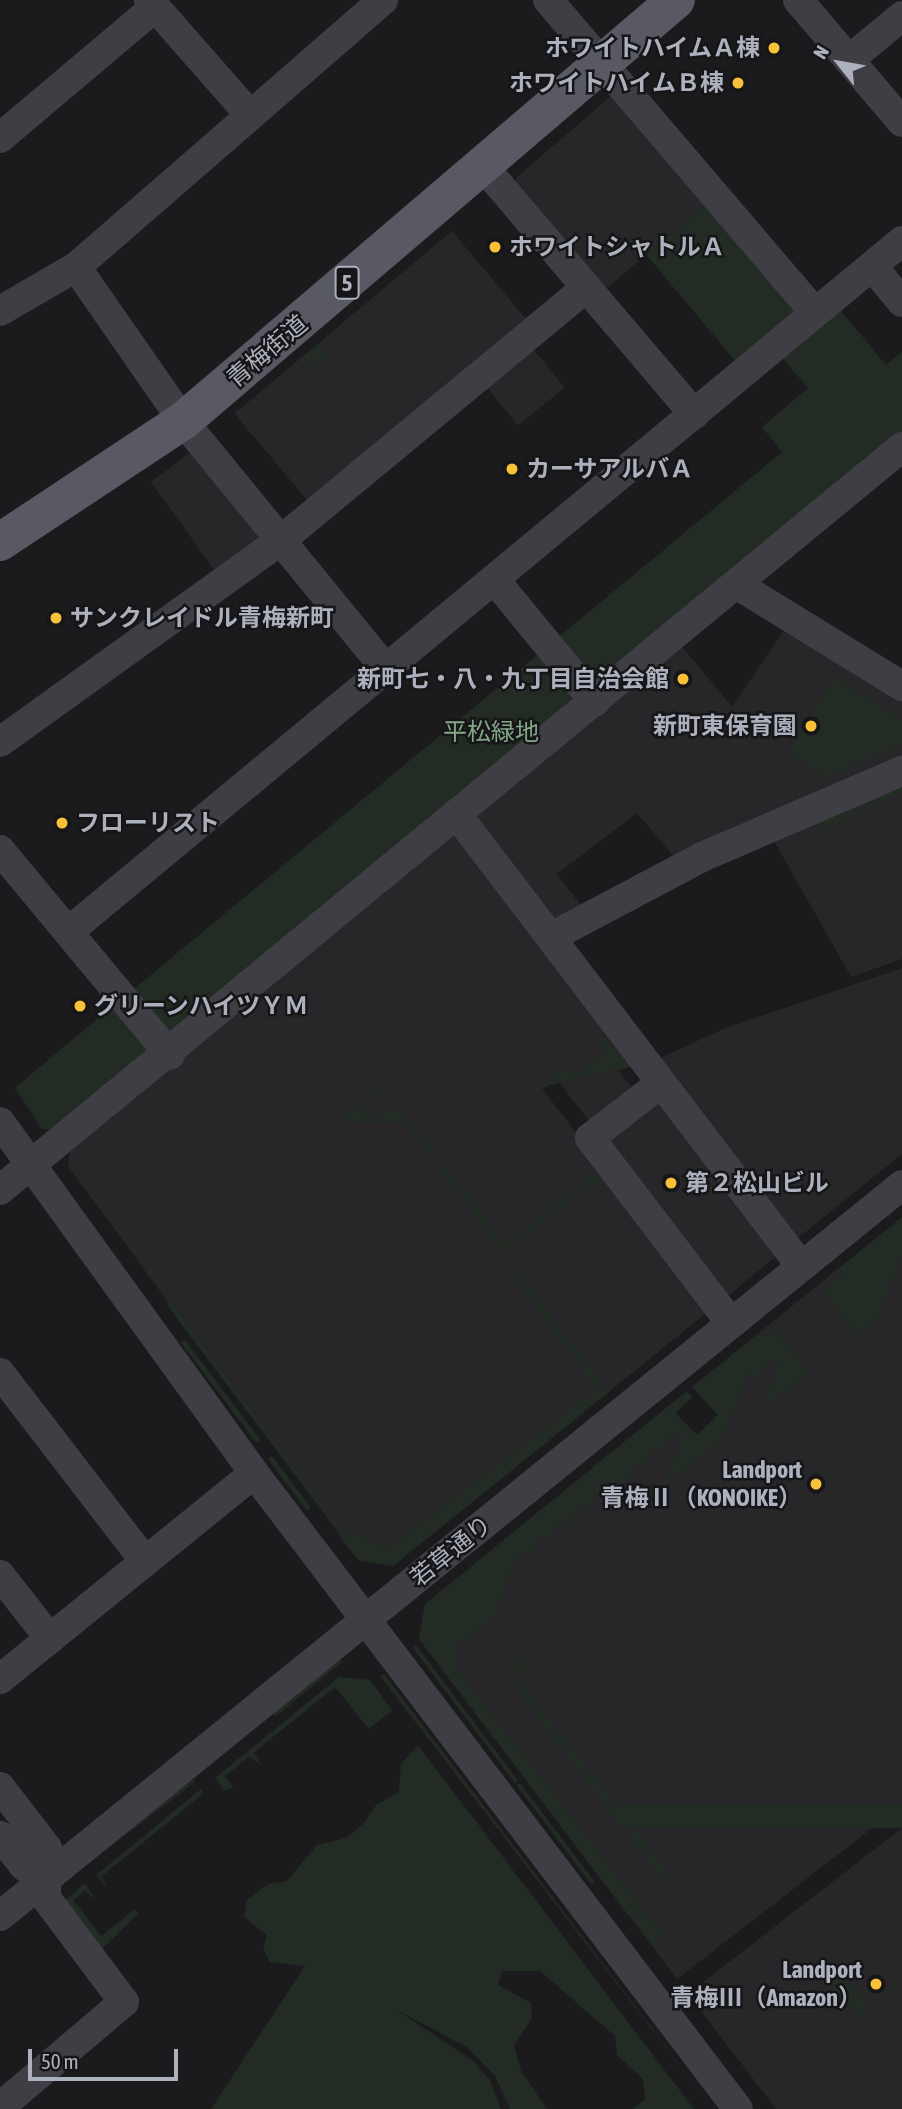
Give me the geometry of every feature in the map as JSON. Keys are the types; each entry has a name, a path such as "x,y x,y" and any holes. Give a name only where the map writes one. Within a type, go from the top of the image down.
{"main road":[{"name":"青梅街道","path":"0,542 183,421 677,0"}],"street":[{"path":"548,0 815,313"},
{"path":"798,0 902,122"},
{"path":"0,138 152,4 249,114"},
{"path":"0,310 76,267 249,114 366,5"},
{"path":"849,60 902,16"},
{"path":"483,166 694,414"},
{"path":"68,932 902,241"},
{"path":"872,266 902,303"},
{"path":"76,267 183,421 387,668"},
{"path":"0,742 280,541 587,287"},
{"path":"0,1191 170,1055 902,447"},
{"path":"494,579 595,702"},
{"path":"736,584 902,686"},
{"path":"551,937 702,857 902,771"},
{"path":"458,816 802,1266"},
{"path":"0,850 170,1055"},
{"path":"661,1083 590,1138 731,1323"},
{"path":"0,1122 30,1168 254,1473 738,2109"},
{"name":"若草通り","path":"0,1916 902,1185"},
{"path":"0,1373 145,1561"},
{"path":"0,1679 254,1473"},
{"path":"0,1575 50,1639"},
{"path":"0,1787 47,1848 46,1898 124,2002 0,2107"},
{"path":"0,1836 24,1866 45,1880"}],"shaded area":[{"path":"611,96 709,202 602,292 513,188 517,177"},
{"path":"452,231 530,324 312,506 234,414"},
{"path":"530,345 565,388 518,426 483,383"},
{"path":"188,454 197,455 264,535 218,575 151,482"},
{"path":"787,626 902,697 902,763 677,860 637,813 557,874 583,908 549,919 475,824 476,814 680,644 732,707"},
{"path":"902,781 902,959 851,977 773,839"},
{"path":"453,833 637,1065 618,1070 636,1093 593,1126 559,1082 542,1088 706,1305 705,1314 393,1566 358,1560 68,1166 70,1151"},
{"path":"902,968 902,1154 798,1238 654,1061 723,1029"},
{"path":"655,1100 664,1100 776,1249 775,1257 729,1295 720,1293 606,1136"},
{"path":"902,1217 902,1805 677,1979 419,1639 425,1604 687,1391 692,1397 675,1413 697,1435 718,1415 692,1387"},
{"path":"902,1828 902,2109 776,2109 688,1994"}],"green space":[{"path":"709,202 798,308 736,361 646,255"},
{"name":"平松緑地","path":"837,306 886,365 902,352 902,436 599,682 589,680 555,640 782,452 762,427 808,388 779,354"},
{"path":"344,323 321,348 326,359 313,366 305,357"},
{"name":"平松緑地","path":"542,651 576,691 574,702 174,1034 163,1034 129,993"},
{"path":"834,678 902,720 902,744 828,778 788,753"},
{"path":"902,781 902,793 817,833 820,818"},
{"path":"116,1003 150,1044 149,1055 57,1131 42,1129 15,1088"},
{"path":"612,1033 607,1039 614,1048 621,1044 637,1065 541,1087 565,1068 576,1075 606,1052 602,1043"},
{"path":"415,1058 360,1109 370,1121 397,1108 427,1143 440,1144 428,1153 404,1122 337,1122"},
{"path":"447,1167 505,1243 598,1171 602,1177 504,1253 441,1171"},
{"path":"902,1217 902,1257 876,1320 857,1335 823,1290 845,1273 841,1267"},
{"path":"518,1272 609,1392 393,1566 358,1560 340,1537 349,1530 388,1549 597,1389 512,1276"},
{"path":"169,1300 321,1504 318,1506 167,1305"},
{"path":"775,1329 809,1372 760,1410 780,1363 768,1358 761,1377 749,1373 722,1440 664,1485 683,1438 672,1433 663,1453 652,1449 644,1468 633,1464 626,1483 615,1479 607,1497 596,1493 587,1512 576,1508 569,1527 558,1523 550,1541 539,1537 532,1555 520,1550 493,1618 458,1644 455,1667 641,1906 629,1916 419,1639 425,1604 687,1391 692,1397 675,1413 697,1435 718,1415 692,1387 760,1332 764,1337"},
{"path":"185,1340 260,1440 256,1443 181,1343"},
{"path":"272,1456 311,1508 307,1511 268,1459"},
{"path":"416,1645 518,1781 515,1783 413,1648"},
{"path":"515,1651 527,1668 516,1677 632,1825 625,1831 517,1691 513,1664"},
{"path":"340,1659 342,1662 275,1717 273,1713"},
{"path":"384,1674 713,2109 381,1677"},
{"path":"339,1677 370,1680 392,1710 369,1729 335,1687 253,1753 262,1765 249,1757 225,1776 233,1787 225,1791 215,1778"},
{"path":"418,1745 694,2109 633,2109 645,2099 643,2079 617,2055 615,2036 540,1971 502,1971 498,1985 531,2003 532,2018 514,2045 521,2071 547,2109 510,2109 495,2076 467,2047 395,2009 472,2060 490,2080 501,2109 211,2109 305,1966 270,1962 263,1948 267,1935 244,1917 247,1900 268,1884 287,1881 317,1845 346,1838 363,1824 376,1805 399,1792 401,1764"},
{"path":"192,1779 195,1782 87,1864"},
{"path":"520,1783 595,1882 591,1884 517,1785"},
{"path":"201,1789 204,1793 102,1876 107,1888 96,1875"},
{"path":"618,1805 902,1805 902,1828 618,1828"},
{"path":"635,1829 669,1873 662,1879 628,1835"},
{"path":"85,1883 96,1900 85,1891 73,1900 101,1936 135,1909 138,1914 99,1952 65,1900"},
{"path":"644,1911 664,1936 653,1945 633,1920"},
{"path":"832,1960 869,2008 860,2016 837,1992 752,2059 832,1992 817,1971"}],"place":[{"name":"ホワイトハイムＡ棟","path":"774,48"},
{"name":"ホワイトハイムＢ棟","path":"738,83"},
{"name":"ホワイトシャトルＡ","path":"495,247"},
{"name":"カーサアルバＡ","path":"512,469"},
{"name":"サンクレイドル青梅新町","path":"56,618"},
{"name":"新町七・八・九丁目自治会館","path":"683,679"},
{"name":"新町東保育園","path":"811,726"},
{"name":"フローリスト","path":"62,823"},
{"name":"グリーンハイツＹＭ","path":"80,1006"},
{"name":"第２松山ビル","path":"671,1183"},
{"name":"Landport 青梅Ⅱ（KONOIKE）","path":"816,1484"},
{"name":"Landport 青梅Ⅲ（Amazon）","path":"876,1984"}]}
